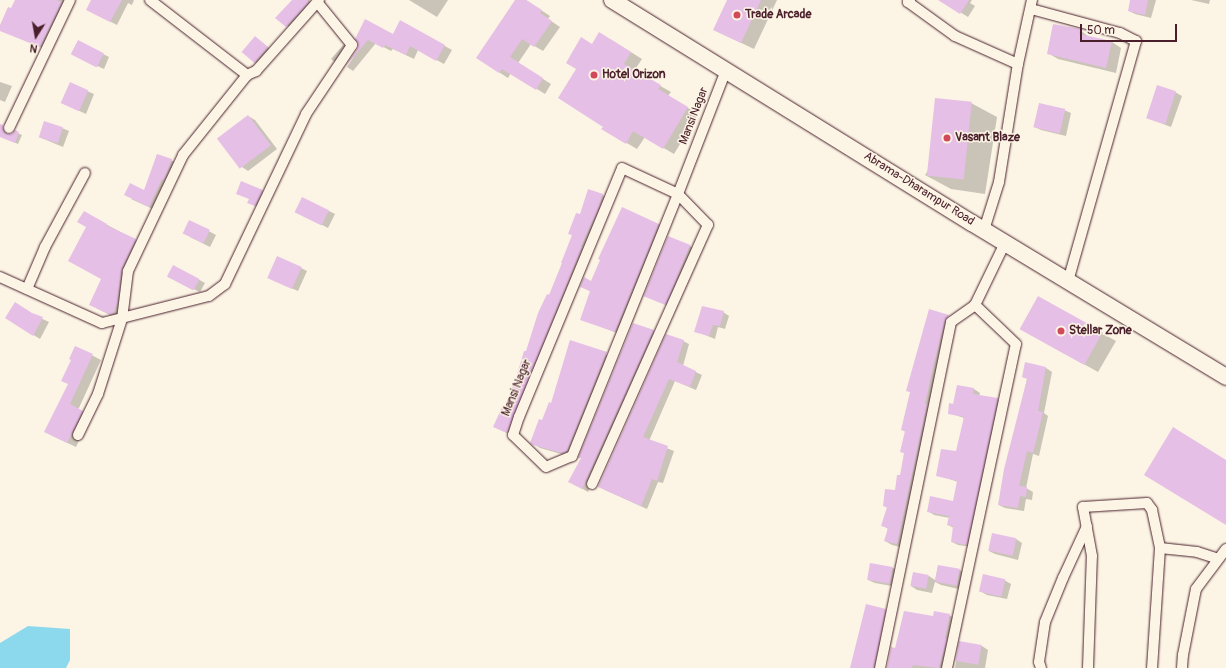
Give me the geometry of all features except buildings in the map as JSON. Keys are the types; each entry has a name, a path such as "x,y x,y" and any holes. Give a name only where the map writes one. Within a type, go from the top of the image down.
{"main road":[{"name":"Abrama-Dharampur Road","path":"612,0 1005,243 1226,377"}],"street":[{"path":"9,128 70,0"},
{"path":"150,0 247,75"},
{"path":"910,0 908,2 955,36 1018,64"},
{"path":"0,277 102,323 122,319 209,296 225,284 306,114 352,45 318,2 256,72 247,75 183,155 128,271 122,319 98,394 78,435"},
{"path":"984,230 999,182 1018,64 1032,4 1120,34 1136,41 1068,281"},
{"name":"Mansi Nagar","path":"592,484 708,225 678,194 622,168 513,435 546,467 572,456 678,194 726,70"},
{"path":"27,289 45,247 85,173"},
{"path":"880,668 951,322 975,305 1005,243"},
{"path":"947,668 1016,344 975,305"},
{"path":"1088,668 1092,556 1083,507 1147,503 1152,510 1160,548 1152,668"},
{"path":"1041,668 1039,662 1045,622 1087,526"},
{"path":"1160,548 1197,552 1218,559"},
{"path":"1182,668 1183,655 1196,589 1226,549"}],"water":[{"path":"28,626 70,629 70,660 66,668 0,668 0,643"}],"place":[{"name":"Trade Arcade","path":"737,15"},
{"name":"Hotel Orizon","path":"594,75"},
{"name":"Vasant Blaze","path":"947,138"},
{"name":"Stellar Zone","path":"1061,331"}]}
